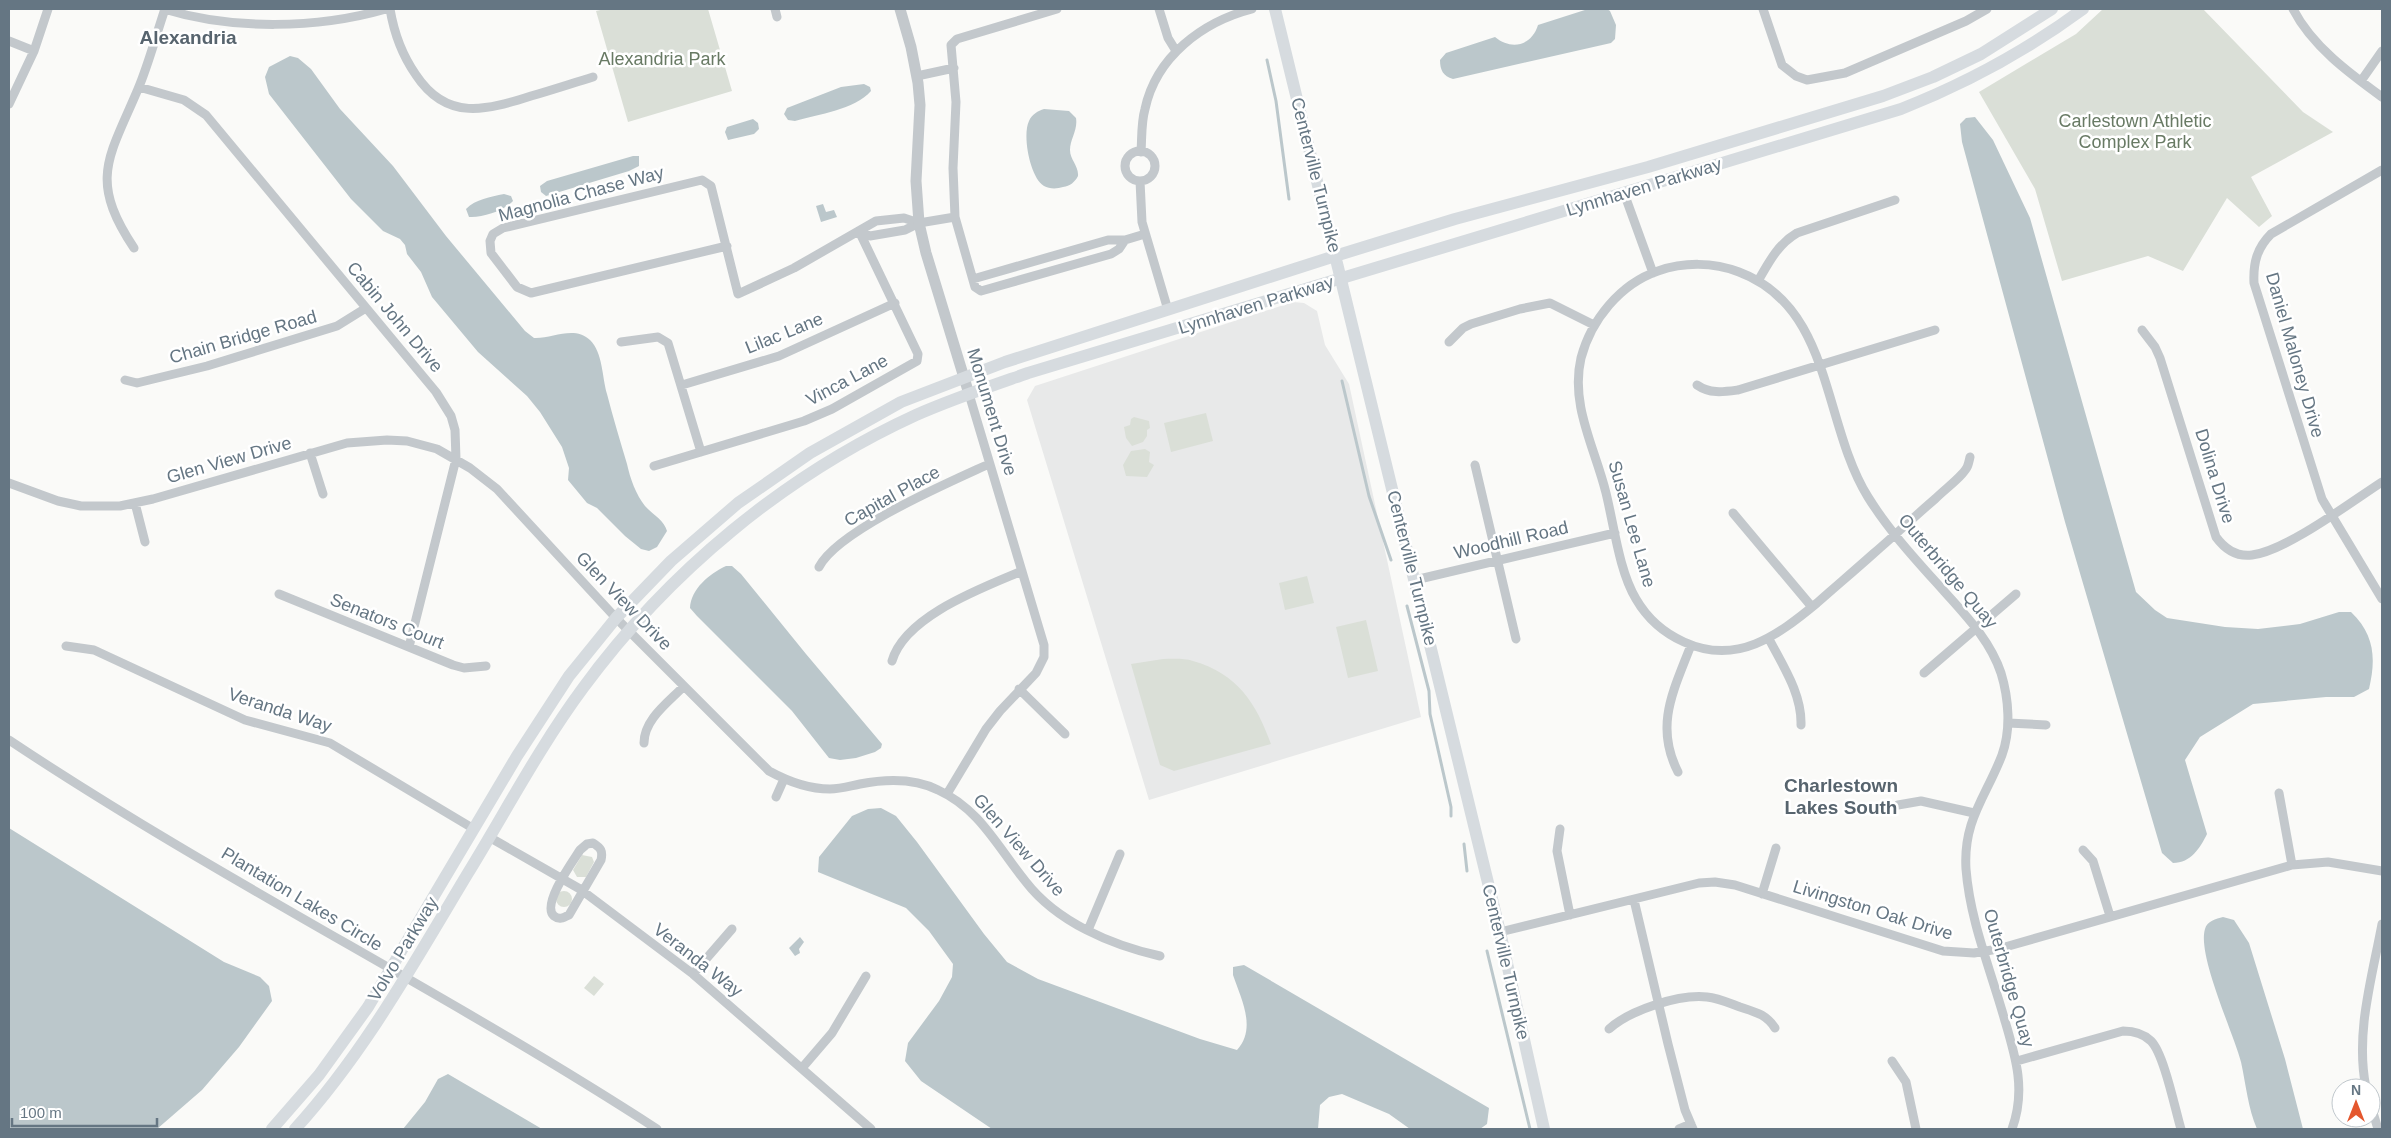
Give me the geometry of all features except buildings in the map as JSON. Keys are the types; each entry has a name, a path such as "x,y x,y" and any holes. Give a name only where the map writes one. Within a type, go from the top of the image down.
{"main road":[{"name":"Centerville Turnpike","path":"1276,9 1500,932 1544,1129"},
{"name":"Lynnhaven Parkway","path":"517,756 569,676 616,618 671,560 706,529 780,472 832,439 921,393 1005,362 1168,310 1248,282 1455,220 1648,167 1883,96 1917,84 1981,54 2052,9"},
{"name":"Lynnhaven Parkway","path":"534,763 584,687 629,632 658,600 708,551 792,486 882,432 930,409 1037,371 1868,120 1934,96 1974,78 2028,48 2083,9"},
{"name":"Volvo Parkway","path":"272,1129 341,1047 390,970 517,756"},
{"name":"Volvo Parkway","path":"296,1129 353,1059 405,978 534,763"}],"street":[{"path":"9,104 34,51 48,9"},
{"path":"134,248 112,211 107,174 111,150 139,87 164,9 203,18 270,23 330,20 388,9 397,39 414,72 429,92 452,106 471,109 499,106 593,77"},
{"name":"Monument Drive","path":"900,9 917,76 920,105 916,180 919,222 926,253 1044,648 1041,666 986,729 947,794"},
{"path":"1057,9 956,39 953,41 950,49 954,68 956,102 953,168 955,216 976,289 986,290 1111,254 1125,240"},
{"path":"1159,9 1168,38 1176,52"},
{"path":"1141,152 1142,126 1147,100 1160,74 1176,52 1207,26 1221,18 1252,9"},
{"path":"1763,9 1782,65 1796,76 1807,80 1845,74 1966,21 1987,9"},
{"path":"2293,9 2309,34 2361,81 2382,97"},
{"path":"9,41 34,51"},
{"path":"2361,81 2382,51"},
{"path":"917,76 954,68"},
{"name":"Cabin John Drive","path":"139,87 184,100 206,115 445,403 455,430 456,459 408,647"},
{"path":"1141,152 1151,156 1155,165 1150,177 1140,181 1129,176 1126,168 1131,155 1141,152"},
{"name":"Daniel Maloney Drive","path":"2382,170 2271,234 2259,249 2253,270 2254,283 2322,500 2382,599"},
{"name":"Magnolia Chase Way","path":"726,246 531,293 517,287 491,253 490,248 493,234 503,228 702,180 711,186 726,246 738,294 794,268 876,221 904,218 919,222"},
{"path":"1140,181 1142,222 1168,310"},
{"path":"1624,193 1652,273"},
{"path":"1758,280 1779,246 1788,238 1797,233 1895,200"},
{"path":"859,231 870,236 905,230 919,222 955,216"},
{"name":"Vinca Lane","path":"654,466 811,418 832,409 917,361 918,354 859,231"},
{"path":"973,279 1108,240 1125,240 1145,234"},
{"name":"Outerbridge Quay","path":"1652,273 1682,265 1705,265 1730,269 1758,280 1782,298 1806,331 1820,365 1846,453 1855,474 1877,510 1895,534 1977,628 1997,663 2006,695 2008,723 2002,755 1974,813 1966,850 1966,864 1973,914 2017,1062 2020,1093 2018,1110 2012,1129"},
{"name":"Susan Lee Lane","path":"1652,273 1629,286 1615,298 1594,325 1581,358 1578,392 1582,416 1599,465 1626,575 1638,603 1654,622 1666,632 1691,645 1709,650 1728,650 1750,646 1769,639 1789,626 1963,473 1970,457"},
{"name":"Lilac Lane","path":"682,385 780,356 895,303"},
{"path":"1449,342 1455,334 1471,324 1542,303 1558,305 1594,325"},
{"name":"Chain Bridge Road","path":"124,380 138,383 207,366 337,326 366,308"},
{"path":"1697,385 1710,391 1724,392 1935,330"},
{"name":"Dolina Drive","path":"2142,330 2155,347 2160,358 2216,537 2221,544 2234,553 2252,555 2285,543 2382,482"},
{"path":"621,342 658,338 664,339 671,347 702,452"},
{"name":"Glen View Drive","path":"9,483 36,494 82,506 99,507 135,503 348,443 387,440 422,445 456,459 497,489 629,632 770,771 800,786 830,790 886,780 922,784 947,794 982,823 1038,896 1052,909 1088,930 1115,942 1160,956"},
{"path":"310,453 323,494"},
{"name":"Capital Place","path":"819,566 830,550 879,519 929,492 990,464"},
{"path":"1475,465 1516,639"},
{"path":"135,503 145,542"},
{"path":"1733,513 1812,606"},
{"name":"Woodhill Road","path":"1415,580 1615,533"},
{"path":"892,661 900,643 924,621 978,590 1022,572"},
{"name":"Senators Court","path":"279,594 452,665 464,668 486,666"},
{"path":"1924,673 2016,594"},
{"path":"1769,639 1797,696 1801,714 1801,725"},
{"path":"1678,772 1667,743 1666,720 1673,692 1691,645"},
{"name":"Veranda Way","path":"66,646 94,650 245,720 330,742 474,829"},
{"path":"644,743 644,735 650,722 684,686"},
{"path":"1020,689 1065,734"},
{"path":"2008,723 2046,725"},
{"name":"Plantation Lakes Circle","path":"9,740 87,790 657,1129"},
{"path":"776,796 784,779"},
{"path":"2279,792 2292,865"},
{"path":"1898,805 1921,801 1974,813"},
{"path":"1560,829 1557,851 1570,916"},
{"name":"Veranda Way","path":"489,837 584,892 693,974 871,1129"},
{"path":"593,843 600,848 601,860 584,892 569,916 556,917 550,910 550,902 580,850 587,844 593,843"},
{"path":"1762,894 1776,848"},
{"path":"2083,850 2093,861 2110,916"},
{"path":"1088,930 1120,854"},
{"name":"Livingston Oak Drive","path":"1500,932 1699,883 1715,882 1728,883 1943,951 1984,952 2292,865 2328,862 2382,871"},
{"path":"1634,900 1658,1005 1692,1127 1679,1129"},
{"path":"2364,1078 2362,1033 2382,924"},
{"path":"693,974 732,929"},
{"path":"802,1068 832,1032 866,976"},
{"path":"1609,1029 1630,1013 1696,997 1716,998 1762,1014 1770,1020 1775,1028"},
{"path":"2017,1062 2122,1031 2138,1033 2146,1037 2157,1050 2181,1129"},
{"path":"1892,1061 1906,1082 1916,1129"}],"shaded area":[{"path":"1588,9 1607,9 1610,11 1616,25 1615,39 1611,43 1453,79 1441,70 1440,60 1446,53 1495,37 1508,44 1521,44 1531,37 1538,25"},
{"path":"290,56 298,58 311,69 340,109 393,166 446,236 525,331 534,338 570,333 577,334 584,336 594,345 600,358 609,403 634,486 645,506 666,527 667,531 657,547 649,551 641,549 597,508 587,503 568,480 569,468 562,447 540,412 527,396 478,352 432,297 421,272 407,254 405,245 400,239 383,231 351,199 269,94 265,77 269,67"},
{"path":"864,84 870,87 871,91 846,107 795,121 788,120 784,114 787,108 841,87"},
{"path":"1044,109 1069,111 1076,118 1076,127 1070,150 1078,176 1072,183 1058,188 1048,188 1039,181 1031,166 1027,146 1026,136 1029,121 1037,112"},
{"path":"1975,117 1993,140 2030,218 2136,592 2155,610 2167,618 2225,627 2258,629 2300,624 2339,612 2351,612 2365,630 2372,648 2373,668 2369,689 2354,697 2326,697 2253,704 2200,737 2185,760 2207,834 2190,858 2179,862 2173,863 2162,853 2065,522 1962,142 1960,124 1966,118"},
{"path":"753,119 758,123 759,129 754,134 728,140 725,132 727,127"},
{"path":"633,156 639,156 639,166 629,171 546,196 541,192 540,186 547,181"},
{"path":"504,194 511,196 513,201 509,205 499,211 486,215 469,217 466,209 474,203"},
{"path":"823,204 826,212 834,210 837,217 821,222 816,206"},
{"path":"1293,302 1304,303 1317,311 1325,345 1349,384 1421,717 1149,800 1027,400 1035,386"},
{"path":"726,566 732,566 741,574 882,744 881,748 856,758 840,760 829,758 792,711 690,608 697,588 713,573"},
{"path":"881,808 896,816 1007,962 1038,979 1200,1039 1237,1050 1243,1041 1247,1023 1243,1003 1233,975 1233,967 1244,965 1489,1108 1487,1124 1480,1129 1410,1129 1389,1114 1342,1094 1329,1097 1320,1105 1318,1129 992,1129 921,1081 905,1061 908,1043 939,1001 952,977 953,964 929,931 906,908 818,872 819,857 852,816 868,809"},
{"path":"9,828 224,962 260,977 269,986 272,1001 239,1047 202,1090 157,1129 9,1129"},
{"path":"2223,917 2234,920 2249,943 2285,1059 2303,1129 2257,1129 2249,1105 2241,1062 2206,957 2204,941 2206,926 2212,921"},
{"path":"800,937 804,942 799,949 800,953 795,956 789,948"},
{"path":"448,1074 542,1129 403,1129 425,1102 438,1079"}],"green space":[{"name":"Alexandria Park","path":"605,9 708,9 732,91 628,122 596,11"},
{"name":"Carlestown Athletic Complex Park","path":"2103,9 2203,9 2303,112 2333,132 2251,177 2272,216 2259,227 2227,198 2183,271 2148,256 2062,281 2035,189 1979,92 2076,34"},
{"path":"1206,413 1213,441 1171,452 1164,423"},
{"path":"1134,417 1149,421 1150,428 1147,430 1147,436 1143,442 1132,446 1126,438 1124,427 1130,425 1131,419"},
{"path":"1145,449 1150,452 1149,462 1154,465 1147,477 1126,476 1123,465 1131,451"},
{"path":"1307,576 1314,603 1285,610 1279,583"},
{"path":"1366,620 1378,671 1348,678 1336,627"},
{"path":"1163,659 1193,661 1209,667 1234,682 1252,703 1271,744 1174,771 1160,765 1131,664"},
{"path":"582,855 592,857 594,862 586,877 577,877 573,870"},
{"path":"564,891 570,893 572,899 570,905 564,907 558,905 556,899 558,893"},
{"path":"594,976 604,984 594,996 584,988"}],"waterway":[{"path":"1267,60 1276,101 1289,199"},
{"path":"1342,381 1369,496 1391,560"},
{"path":"1407,606 1429,691 1430,714 1451,807 1451,816"},
{"path":"1464,844 1467,871"},
{"path":"1487,951 1530,1129"}],"district":[{"name":"Alexandria","path":"188,37"},
{"name":"Charlestown Lakes South","path":"1841,796"}]}
